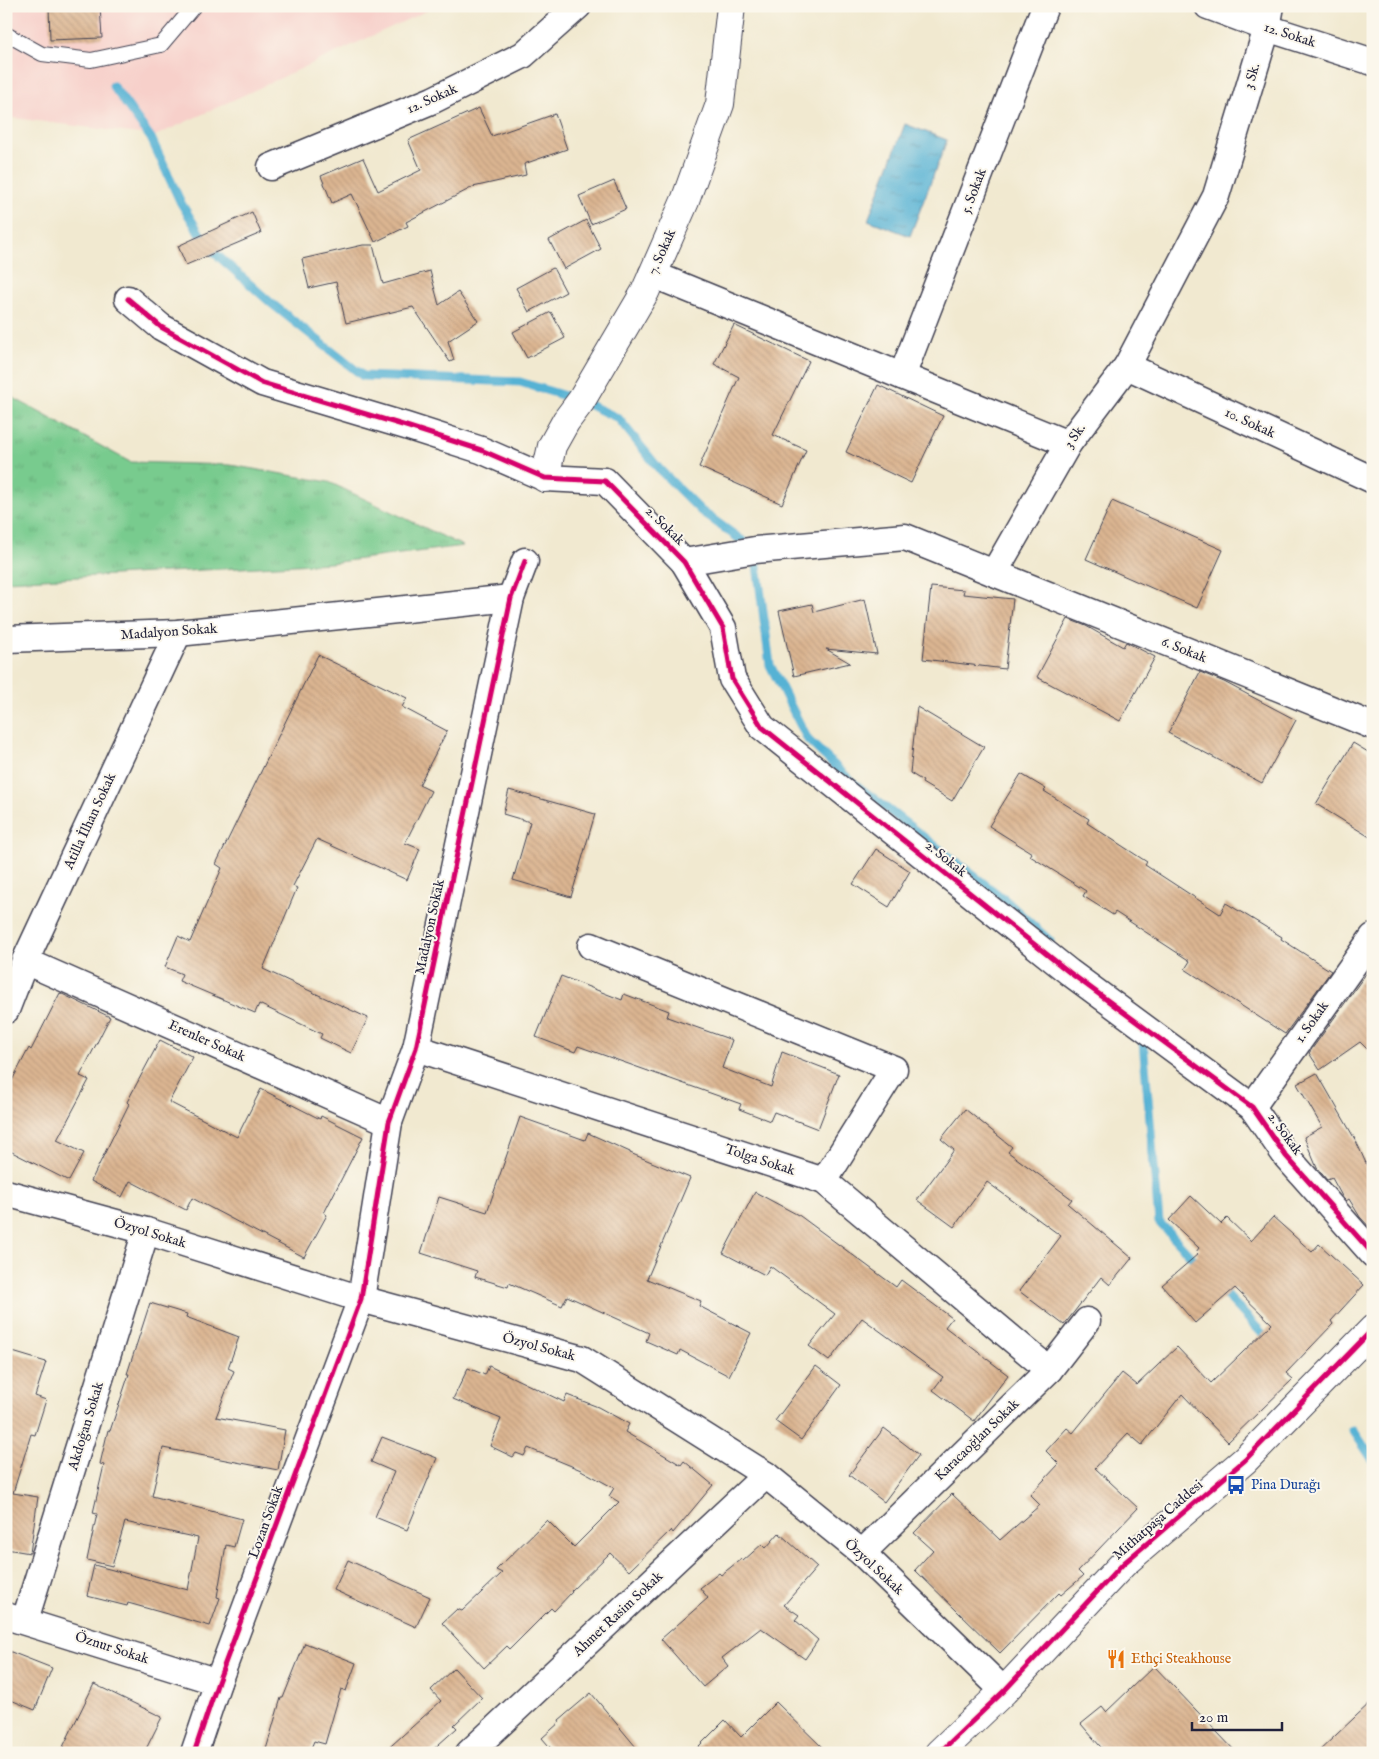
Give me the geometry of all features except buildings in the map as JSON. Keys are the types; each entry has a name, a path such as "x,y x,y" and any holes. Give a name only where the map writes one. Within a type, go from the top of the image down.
{"main road":[{"name":"7. Sokak","path":"545,478 552,446 566,421 581,401 645,292 685,201 720,104 731,6"},
{"name":"Mithatpaşa Caddesi","path":"939,1753 1004,1691 1124,1563 1245,1460 1373,1329"}],"street":[{"name":"12. Sokak","path":"271,166 433,100 523,55 578,6"},
{"name":"5. Sokak","path":"902,376 1045,6"},
{"name":"12. Sokak","path":"1208,6 1269,17 1373,62"},
{"name":"3 Sk.","path":"994,573 1068,444 1126,366 1216,196 1269,17"},
{"path":"652,274 1068,444"},
{"path":"128,300 161,326 262,383 481,450 545,478"},
{"name":"10. Sokak","path":"1126,366 1373,480"},
{"name":"2. Sokak","path":"545,478 605,481 684,562 723,628 732,679 762,728 1069,972 1252,1107 1286,1156 1373,1254"},
{"path":"684,562 755,550 905,537 994,573"},
{"name":"Madalyon Sokak","path":"361,1299 389,1122 416,1048 511,598 525,561"},
{"name":"6. Sokak","path":"994,573 1373,726"},
{"name":"Madalyon Sokak","path":"6,639 178,633 511,598"},
{"name":"Atilla İlhan Sokak","path":"6,1010 25,961 178,633"},
{"name":"1. Sokak","path":"1252,1107 1373,937"},
{"path":"591,946 894,1069 824,1181"},
{"name":"Erenler Sokak","path":"25,961 389,1122"},
{"name":"Tolga Sokak","path":"416,1048 824,1181 1049,1370"},
{"name":"Özyol Sokak","path":"6,1193 146,1231 361,1299 582,1359 766,1475 862,1554 1004,1691"},
{"name":"Akdoğan Sokak","path":"16,1618 146,1231"},
{"name":"Lozan Sokak","path":"194,1753 218,1682 361,1299"},
{"name":"Karacaoğlan Sokak","path":"862,1554 1049,1370 1087,1321"},
{"name":"Ahmet Rasim Sokak","path":"469,1753 766,1475"},
{"name":"Öznur Sokak","path":"16,1618 218,1682"}],"lane":[{"path":"6,34 42,54 92,60 161,45 194,6"}],"shaded area":[{"path":"6,6 437,6 155,136 6,117"}],"green space":[{"path":"10,396 130,462 230,465 329,482 463,546 330,563 6,581 6,400"}],"water":[{"path":"905,124 947,140 910,236 868,220"}],"waterway":[{"path":"113,86 151,138 181,203 208,247 271,303 363,376 520,382 581,401 618,418 660,470 701,511 755,550 770,665 808,740 851,781 1004,899 1050,941"},
{"path":"1142,1031 1159,1222 1200,1266"},
{"path":"1219,1287 1270,1342"},
{"path":"1353,1430 1373,1460"}],"cycle path":[{"path":"128,299 161,327 262,383 481,450 545,478 605,481 684,562 723,628 732,679 762,727 1069,972 1252,1107 1286,1156 1373,1254"},
{"path":"194,1753 218,1682 361,1299 389,1122 416,1048 511,598 525,561"},
{"path":"939,1753 1004,1691 1124,1563 1245,1460 1373,1329"}],"place":[{"name":"Pina Durağı","path":"1236,1485"},
{"name":"Ethçi Steakhouse","path":"1116,1659"}]}
